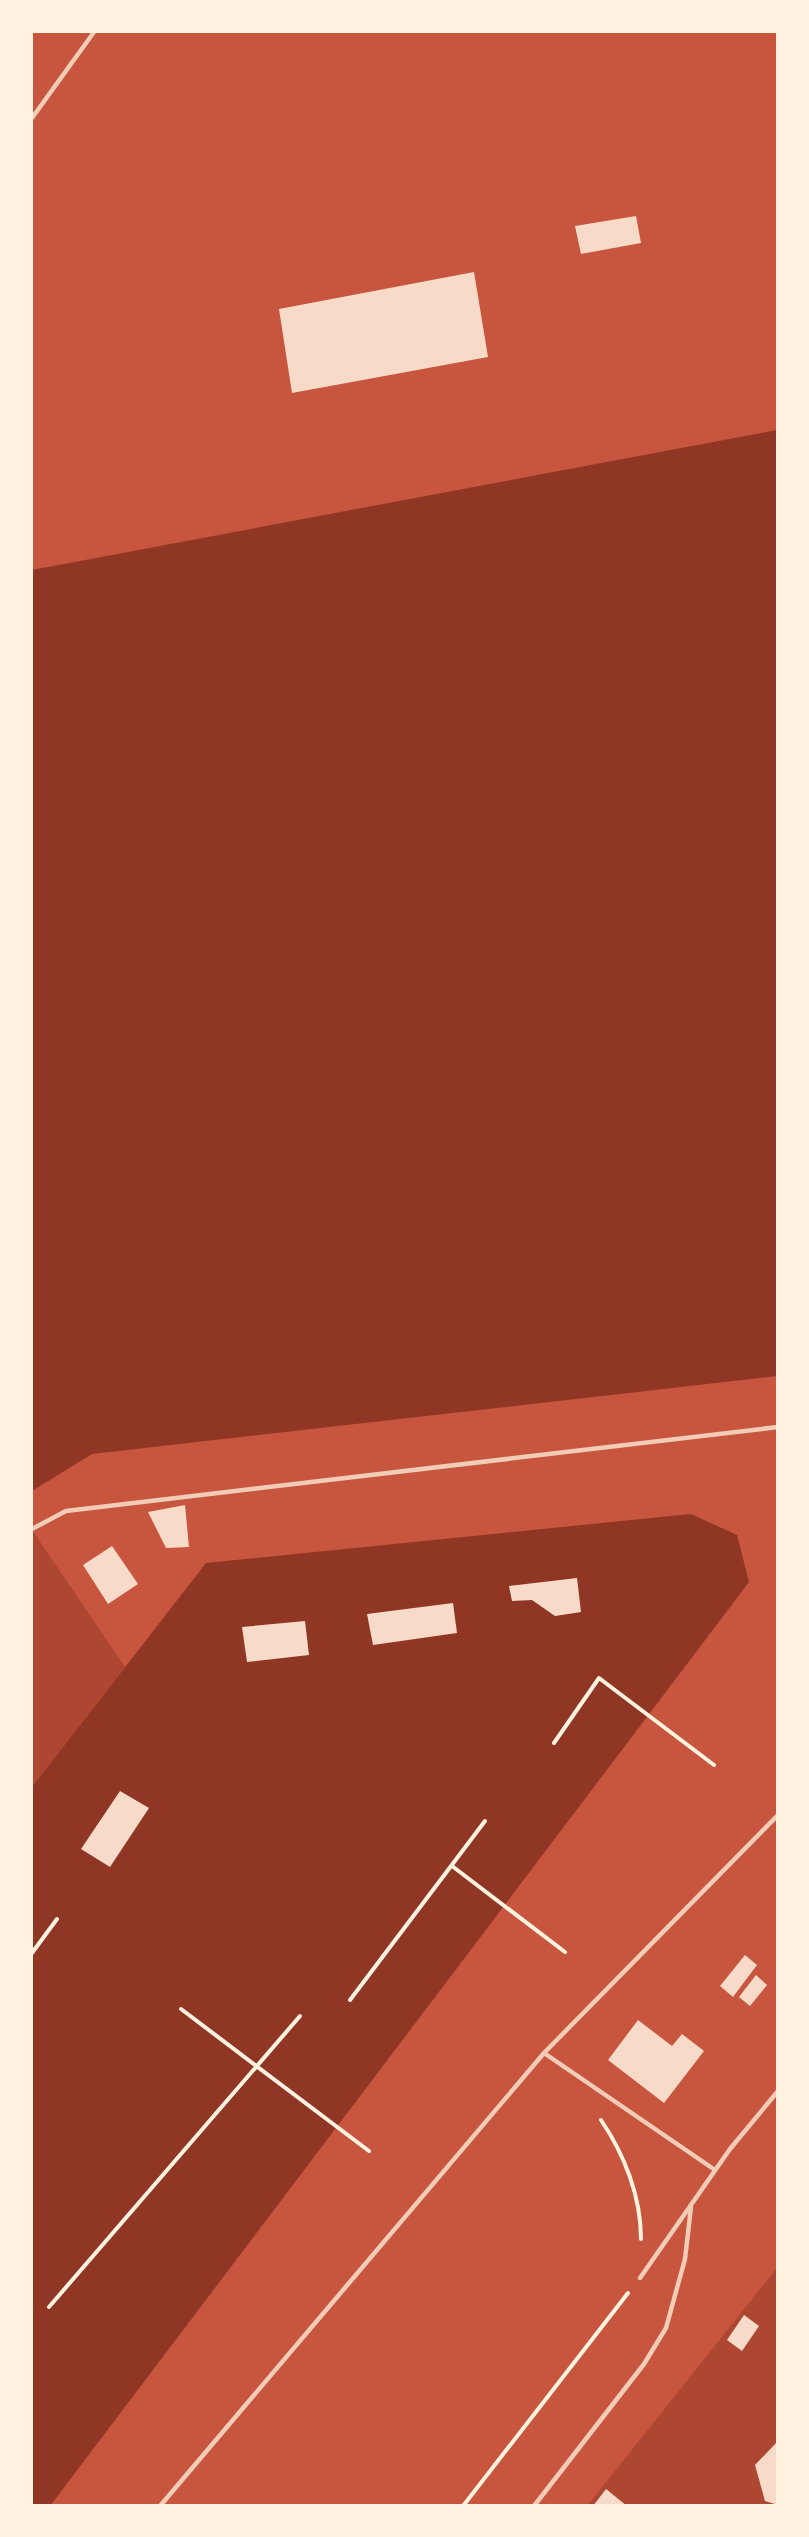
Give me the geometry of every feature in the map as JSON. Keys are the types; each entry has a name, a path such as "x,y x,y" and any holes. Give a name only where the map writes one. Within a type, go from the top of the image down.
{"lane":[{"path":"32,118 94,32"},
{"path":"32,1529 66,1511 777,1427"},
{"path":"160,2505 544,2053 777,1815"},
{"path":"544,2053 715,2170"},
{"path":"640,2278 715,2170 777,2091"},
{"path":"534,2505 644,2364 666,2328 676,2299 685,2259 691,2207"}],"path":[{"path":"554,1743 599,1678 714,1765"},
{"path":"350,2000 485,1821"},
{"path":"452,1866 565,1952"},
{"path":"32,1953 57,1919"},
{"path":"181,2009 256,2068 369,2151"},
{"path":"49,2307 300,2016"},
{"path":"463,2505 640,2278 641,2232 629,2171 612,2137 597,2114"}],"shaded area":[{"path":"777,430 777,1376 92,1454 32,1491 32,570"},
{"path":"691,1514 737,1535 749,1582 50,2506 32,2505 32,1787 206,1563"},
{"path":"32,1530 125,1667 32,1787"},
{"path":"777,2268 777,2505 587,2506"}],"building":[{"path":"636,216 641,243 581,254 575,226"},
{"path":"474,272 488,357 292,393 279,309"},
{"path":"185,1505 189,1547 166,1548 148,1512"},
{"path":"112,1546 138,1584 108,1604 83,1565"},
{"path":"577,1578 581,1612 555,1616 532,1600 512,1601 509,1586"},
{"path":"453,1603 457,1633 373,1645 367,1614"},
{"path":"305,1621 309,1655 247,1662 242,1627"},
{"path":"120,1791 149,1808 110,1867 81,1849"},
{"path":"745,1955 757,1965 733,1997 720,1986"},
{"path":"756,1975 767,1985 750,2006 739,1997"},
{"path":"638,2020 672,2046 682,2034 704,2051 664,2103 608,2060"},
{"path":"744,2315 759,2326 742,2351 727,2340"},
{"path":"778,2441 778,2505 765,2501 755,2465"},
{"path":"606,2489 627,2506 593,2506"}]}
